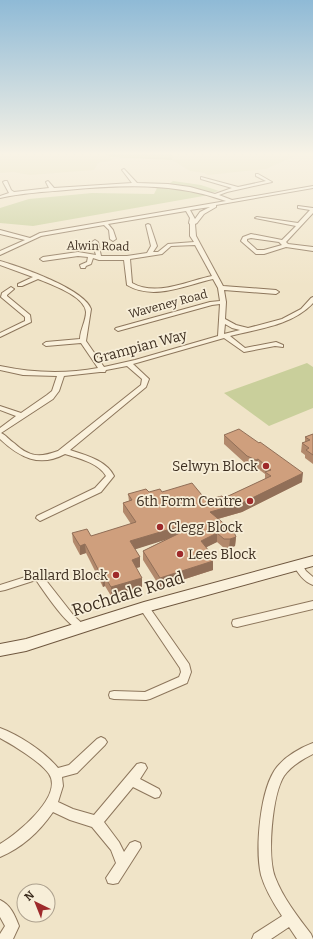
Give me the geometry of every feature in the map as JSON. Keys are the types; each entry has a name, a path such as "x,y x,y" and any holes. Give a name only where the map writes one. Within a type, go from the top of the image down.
{"main road":[{"name":"Rochdale Road","path":"0,650 26,645 144,607 313,561"}],"street":[{"path":"221,197 232,201"},
{"path":"0,253 40,235 256,197"},
{"path":"191,223 195,222 202,213 216,204"},
{"path":"300,207 313,209"},
{"path":"187,209 192,218 191,223 197,243 221,288 223,302 223,337 244,350 276,344 281,346"},
{"path":"313,209 285,243 270,251 258,253 249,248 244,239 255,236 285,243 313,249"},
{"path":"257,218 300,225"},
{"path":"104,223 111,230 113,239"},
{"path":"148,225 154,246 149,255"},
{"path":"0,232 29,239"},
{"path":"95,242 99,258"},
{"name":"Alwin Road","path":"43,259 73,254 99,258 127,258 160,253 170,245 197,243"},
{"path":"83,267 83,265 89,263 92,256"},
{"path":"127,258 129,284 140,290 152,291 216,277"},
{"path":"0,263 38,277 62,288 88,305 88,314 82,336 103,371"},
{"path":"20,285 38,277"},
{"path":"221,288 276,292"},
{"path":"0,335 28,322 28,316 2,296 11,289"},
{"name":"Grampian Way","path":"0,368 24,373 61,375 103,371 284,320 303,310 313,299"},
{"name":"Waveney Road","path":"118,329 212,303 223,302"},
{"path":"223,320 234,326 249,330"},
{"path":"46,344 84,341"},
{"path":"0,435 21,454 31,458 49,458 65,451 144,386 146,379 129,364"},
{"path":"0,431 50,397 55,390 61,375"},
{"path":"0,408 22,416"},
{"path":"40,518 98,490 110,476 110,472 104,467 65,451"},
{"path":"298,565 303,573 313,582"},
{"path":"2,588 38,576 71,619 81,627"},
{"path":"237,623 313,605"},
{"path":"114,695 146,696 183,680 185,676 185,667 144,607"},
{"path":"0,733 47,764 56,774 57,790 52,805 18,842 0,851"},
{"path":"56,774 73,769 101,742"},
{"path":"306,939 278,900 267,874 264,852 272,789 280,772 295,758 313,748"},
{"path":"96,822 141,768"},
{"path":"131,780 155,793"},
{"path":"52,805 70,814 96,822 115,846 123,864"},
{"path":"113,878 135,847"},
{"path":"0,907 6,913 12,926 5,939"},
{"path":"259,939 291,918"}],"green space":[{"path":"52,197 199,197 33,226 0,223 0,208 29,199"},
{"path":"307,363 313,367 313,408 269,426 224,393"}],"building":[{"path":"239,429 303,473 242,503 210,512 234,532 236,537 224,539 217,533 201,541 209,551 206,551 213,561 160,578 143,551 186,530 184,525 130,541 140,557 132,560 142,578 111,587 105,577 102,577 85,544 80,546 72,533 87,529 91,536 136,522 123,503 132,500 128,494 146,489 149,492 160,489 162,492 192,483 206,500 222,496 224,498 271,476 265,472 271,470 258,459 256,460 247,456 224,435"},
{"path":"313,434 313,455 306,450 309,448 302,443 310,440 305,437"}],"place":[{"name":"Selwyn Block","path":"266,466"},
{"name":"6th Form Centre","path":"250,501"},
{"name":"Clegg Block","path":"160,527"},
{"name":"Lees Block","path":"180,554"},
{"name":"Ballard Block","path":"116,575"}]}
